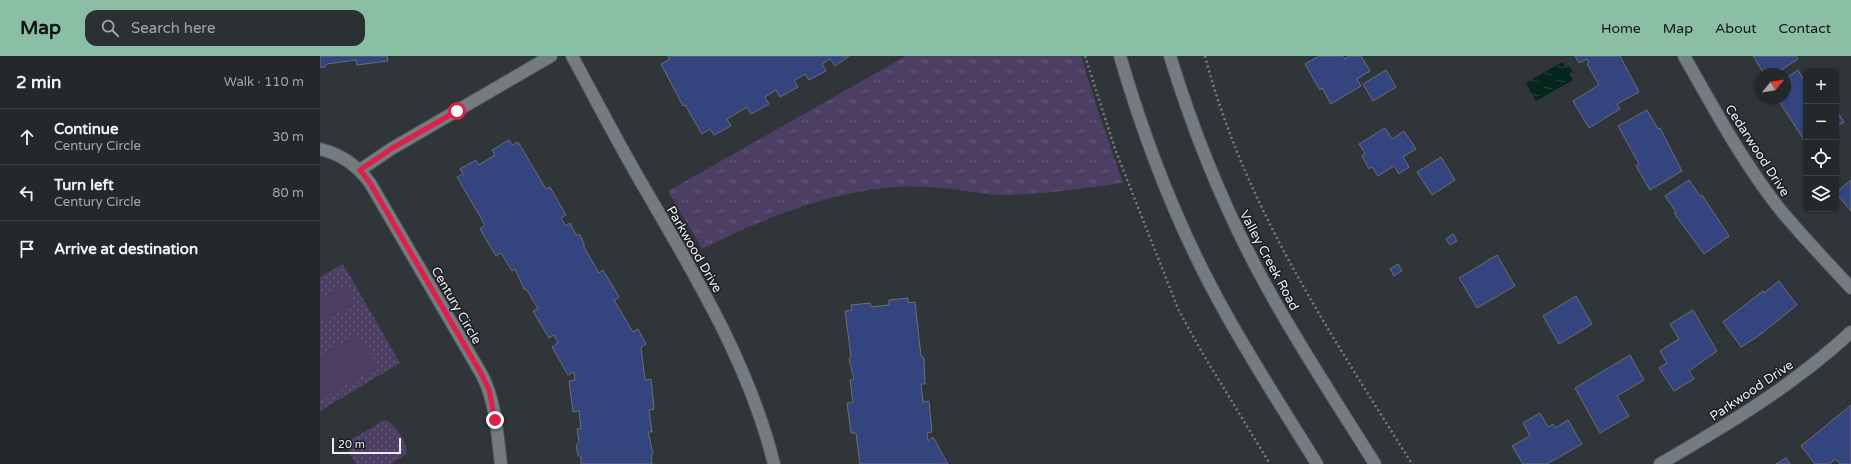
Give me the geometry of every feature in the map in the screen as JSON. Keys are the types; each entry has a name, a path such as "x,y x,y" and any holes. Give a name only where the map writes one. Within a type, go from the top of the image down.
{"street":[{"path":"360,170 391,149 551,56"},
{"name":"Parkwood Drive","path":"572,56 625,154 700,283 729,339 752,394 774,464"},
{"path":"1120,56 1153,155 1191,246 1234,327 1317,464"},
{"name":"Valley Creek Road","path":"1170,56 1200,146 1238,232 1282,313 1375,464"},
{"name":"Cedarwood Drive","path":"1684,56 1729,134 1752,170 1783,212 1851,288"},
{"name":"Century Circle","path":"320,148 340,156 360,170 370,183 485,382 493,407 501,464"},
{"name":"Parkwood Drive","path":"1660,464 1767,398 1808,368 1851,332"}],"path":[{"path":"1085,56 1114,149 1180,310 1203,354 1270,464"},
{"path":"1205,56 1219,104 1240,161 1258,202 1309,296 1412,464"}],"green space":[{"path":"906,56 1081,56 1123,183 1018,195 992,194 932,187 894,187 861,191 837,196 791,210 746,228 702,249 668,191"},
{"path":"343,264 400,363 320,411 320,277"},
{"path":"346,285 356,302 320,322 320,299"},
{"path":"359,334 378,367 320,400 320,356"},
{"path":"385,420 397,429 406,445 406,454 391,464 356,464 347,448 347,442"}],"water":[{"path":"1562,62 1566,68 1569,66 1573,72 1569,74 1573,80 1536,101 1526,83"}],"building":[{"path":"320,56 387,56 388,61 357,65 356,60 327,64 325,67 320,67"},
{"path":"668,56 849,56 835,66 830,59 822,64 826,71 809,80 805,74 794,81 798,87 780,97 776,90 765,97 769,104 751,114 747,107 727,119 731,126 714,135 710,129 702,134 685,105 683,106 661,64 670,59"},
{"path":"1319,56 1343,56 1345,59 1349,56 1361,56 1370,71 1357,79 1361,86 1331,104 1322,88 1320,90 1305,64"},
{"path":"1575,56 1620,56 1639,92 1617,104 1620,109 1589,128 1573,101 1599,85 1587,64 1589,63 1587,59 1579,63"},
{"path":"1753,56 1796,56 1798,59 1784,68 1760,68"},
{"path":"1386,70 1396,87 1373,101 1363,84"},
{"path":"1798,70 1803,79 1803,138 1781,104 1791,104 1791,75"},
{"path":"1647,110 1658,129 1660,128 1682,171 1650,190 1636,166 1639,164 1618,126"},
{"path":"1839,114 1844,122 1839,125"},
{"path":"1385,128 1392,139 1404,131 1416,149 1403,157 1409,167 1399,174 1394,166 1378,176 1372,167 1369,169 1362,156 1365,153 1359,144"},
{"path":"509,140 512,145 518,142 546,189 550,187 566,215 561,218 566,226 570,223 576,235 580,235 584,247 599,273 603,270 619,297 614,300 633,332 638,329 646,344 641,347 645,380 651,379 654,409 649,410 652,432 648,432 653,453 651,456 652,464 581,464 581,457 578,455 576,445 579,442 577,429 581,428 579,411 573,412 569,381 575,380 574,372 568,375 552,347 558,343 554,335 549,338 533,311 538,309 527,290 524,289 515,269 512,271 501,253 496,256 480,229 485,225 457,177 463,174 460,169 476,160 479,165 495,155 492,150"},
{"path":"1441,157 1455,180 1432,195 1417,172"},
{"path":"1689,180 1700,196 1702,195 1729,236 1704,254 1674,213 1676,212 1665,196"},
{"path":"1851,180 1851,211 1839,197 1839,190"},
{"path":"1453,234 1457,241 1450,245 1446,239"},
{"path":"1497,255 1515,286 1477,308 1459,278"},
{"path":"1398,264 1402,271 1394,276 1390,269"},
{"path":"1779,281 1797,305 1757,337 1741,347 1723,322 1763,291 1764,293"},
{"path":"1576,296 1592,324 1559,344 1543,316"},
{"path":"908,298 908,303 915,302 921,356 924,358 925,384 921,384 923,402 929,401 932,432 927,433 928,441 933,437 948,464 860,464 856,433 851,433 847,403 853,402 850,380 854,379 849,359 851,357 845,311 852,310 851,305 870,303 871,307 889,305 889,300"},
{"path":"1693,310 1717,351 1689,371 1694,379 1674,391 1659,368 1667,363 1660,351 1679,339 1670,324"},
{"path":"1630,355 1644,380 1617,396 1629,416 1600,433 1575,388"},
{"path":"1851,405 1851,464 1840,464 1836,459 1829,464 1815,464 1801,446"},
{"path":"1540,413 1548,427 1553,424 1555,428 1568,420 1582,444 1547,464 1523,464 1512,446 1530,436 1523,423"},
{"path":"1786,458 1790,464 1776,464"}],"route":[{"path":"457,111 391,149 360,170 370,183 482,375 489,390 495,420"}]}
